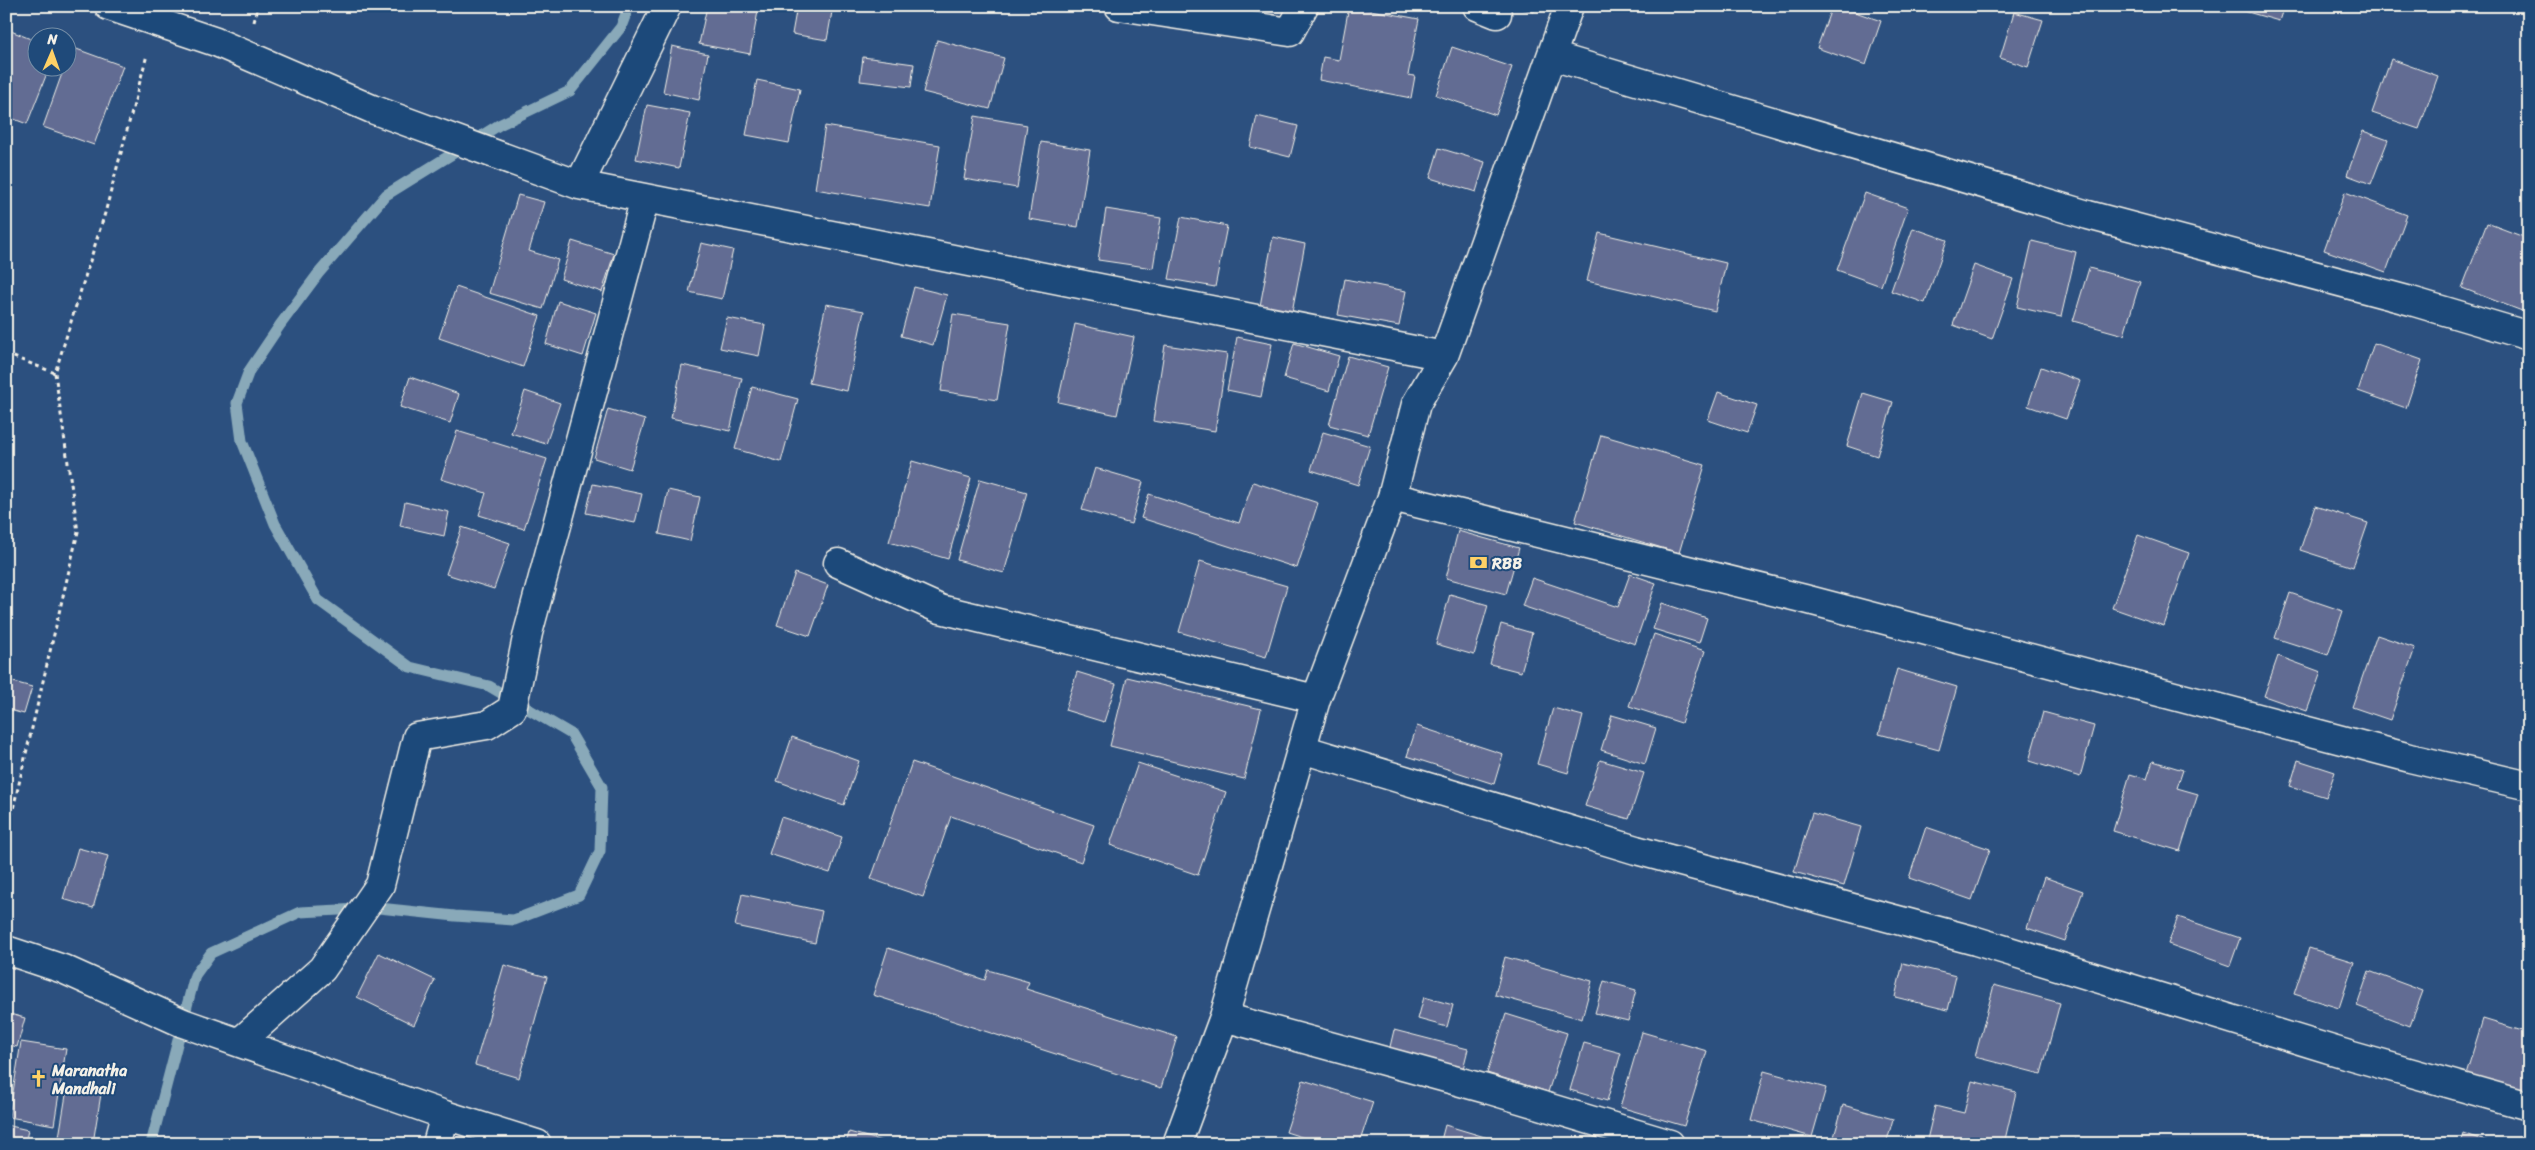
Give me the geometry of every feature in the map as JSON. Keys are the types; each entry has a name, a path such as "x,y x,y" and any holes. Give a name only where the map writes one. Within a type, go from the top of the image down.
{"street":[{"path":"109,6 216,42 372,109 579,185 1444,356"},
{"path":"579,185 667,6"},
{"path":"1119,6 1290,32 1304,6"},
{"path":"1177,1144 1224,1017 1316,699 1392,497 1416,404 1444,356 1569,6"},
{"path":"1552,56 2088,216 2411,301 2529,336"},
{"path":"240,1042 322,969 380,885 417,737 487,725 512,709 528,634 645,198"},
{"path":"1392,497 1814,601 2410,758 2529,786"},
{"path":"838,563 940,609 1316,699"},
{"path":"1302,749 1636,850 1976,941 2352,1056 2529,1106"},
{"path":"6,950 63,969 182,1023 445,1115 537,1144"},
{"path":"1224,1017 1480,1088 1670,1144"},
{"path":"436,1144 445,1115"}],"path":[{"path":"6,839 78,532 55,372 105,213 148,52"},
{"path":"6,354 55,372"}],"building":[{"path":"707,6 759,6 750,54 699,44"},
{"path":"797,6 833,6 827,40 792,34"},
{"path":"1349,6 1419,19 1408,75 1415,76 1411,98 1319,80 1323,57 1339,60"},
{"path":"1513,6 1536,6 1534,12"},
{"path":"1832,6 1838,6 1881,21 1866,65 1817,48"},
{"path":"2238,6 2284,6 2279,21 2237,9"},
{"path":"2014,12 2043,20 2028,67 2000,58"},
{"path":"6,29 28,38 28,78 45,78 27,124 6,116"},
{"path":"937,40 1004,58 990,109 923,92"},
{"path":"672,46 708,54 699,100 663,92"},
{"path":"1452,47 1512,67 1496,115 1436,95"},
{"path":"78,50 123,66 94,145 43,127 60,78 78,78"},
{"path":"863,57 914,64 911,87 860,81"},
{"path":"2391,59 2438,76 2419,129 2372,113"},
{"path":"757,80 800,89 789,143 746,135"},
{"path":"647,105 690,113 679,168 636,159"},
{"path":"975,116 1027,125 1017,188 964,179"},
{"path":"1257,116 1298,126 1290,157 1250,147"},
{"path":"825,126 940,145 930,208 815,189"},
{"path":"2363,131 2388,140 2371,184 2347,175"},
{"path":"1041,142 1090,150 1078,227 1029,219"},
{"path":"1439,148 1485,162 1476,192 1430,178"},
{"path":"2345,192 2407,215 2386,272 2324,250"},
{"path":"1865,193 1908,208 1881,286 1837,270"},
{"path":"518,195 544,202 529,251 558,260 543,309 489,293"},
{"path":"1106,209 1161,218 1153,268 1098,260"},
{"path":"1181,217 1227,226 1215,287 1169,279"},
{"path":"2487,223 2529,239 2529,293 2522,311 2462,288"},
{"path":"1913,228 1947,240 1925,303 1891,291"},
{"path":"1599,233 1726,263 1715,311 1587,281"},
{"path":"1273,237 1305,244 1292,312 1260,306"},
{"path":"572,241 614,254 602,292 561,279"},
{"path":"2032,241 2076,252 2061,317 2017,307"},
{"path":"701,243 733,250 722,299 689,292"},
{"path":"1974,265 2013,279 1992,339 1953,325"},
{"path":"2089,268 2140,282 2124,335 2073,321"},
{"path":"1345,279 1406,291 1399,326 1338,315"},
{"path":"456,287 540,316 523,367 439,338"},
{"path":"914,287 947,295 933,345 901,336"},
{"path":"558,301 596,313 583,356 546,344"},
{"path":"826,304 864,311 847,391 809,383"},
{"path":"953,314 1010,323 997,400 941,391"},
{"path":"727,318 765,325 759,356 720,348"},
{"path":"1075,324 1134,337 1117,415 1058,402"},
{"path":"1237,337 1272,344 1261,397 1227,390"},
{"path":"1294,343 1339,356 1329,391 1284,378"},
{"path":"2374,343 2422,360 2406,408 2358,391"},
{"path":"1165,345 1227,354 1215,431 1153,421"},
{"path":"1348,356 1388,367 1368,435 1329,425"},
{"path":"682,365 742,378 730,431 671,418"},
{"path":"2041,367 2080,381 2066,419 2028,406"},
{"path":"410,377 459,394 450,423 400,407"},
{"path":"752,387 798,399 781,462 735,449"},
{"path":"525,391 560,403 546,444 511,433"},
{"path":"1718,392 1757,405 1747,433 1708,420"},
{"path":"1863,393 1893,402 1877,456 1847,446"},
{"path":"608,409 645,420 630,469 594,458"},
{"path":"457,431 547,459 524,529 479,515 486,493 441,479"},
{"path":"1323,432 1370,446 1358,485 1311,470"},
{"path":"1601,435 1705,465 1679,553 1575,522"},
{"path":"912,461 971,478 948,559 889,542"},
{"path":"1095,468 1143,482 1131,524 1082,510"},
{"path":"980,479 1027,492 1004,573 957,560"},
{"path":"1253,482 1318,503 1297,568 1141,518 1149,494 1239,523"},
{"path":"593,484 642,494 635,523 586,513"},
{"path":"668,490 700,497 690,541 659,534"},
{"path":"405,502 449,512 444,536 400,526"},
{"path":"2315,506 2368,523 2353,567 2300,550"},
{"path":"2529,510 2529,531 2522,528"},
{"path":"462,527 510,543 494,589 446,574"},
{"path":"1458,531 1519,548 1506,594 1446,578"},
{"path":"2138,535 2189,553 2164,626 2112,608"},
{"path":"1200,561 1287,586 1266,657 1179,632"},
{"path":"795,573 828,585 810,636 777,625"},
{"path":"1630,574 1656,583 1635,644 1522,606 1532,578 1618,607"},
{"path":"2290,593 2343,611 2328,655 2275,638"},
{"path":"1450,594 1488,605 1474,655 1436,644"},
{"path":"1662,603 1707,618 1699,643 1653,629"},
{"path":"1501,624 1532,633 1521,672 1490,664"},
{"path":"1654,634 1705,651 1681,723 1629,706"},
{"path":"2377,635 2415,648 2390,720 2352,707"},
{"path":"2278,656 2321,672 2307,711 2264,696"},
{"path":"1897,669 1957,687 1939,750 1879,734"},
{"path":"1077,672 1116,684 1104,722 1065,710"},
{"path":"1127,677 1261,709 1244,779 1110,746"},
{"path":"6,680 32,687 24,714 6,709"},
{"path":"1553,708 1583,716 1568,773 1537,764"},
{"path":"2043,712 2094,726 2080,777 2029,761"},
{"path":"1612,715 1656,728 1645,764 1601,750"},
{"path":"1417,726 1503,754 1494,784 1407,756"},
{"path":"792,737 859,761 844,805 777,781"},
{"path":"1600,760 1644,773 1629,819 1585,806"},
{"path":"2298,760 2335,772 2326,797 2290,786"},
{"path":"2153,761 2183,770 2177,788 2198,794 2180,851 2113,831 2130,774 2147,779"},
{"path":"912,762 1094,825 1081,862 951,816 923,897 871,879"},
{"path":"1138,763 1226,792 1198,875 1110,845"},
{"path":"1812,813 1861,827 1844,886 1794,872"},
{"path":"781,817 842,837 830,873 769,854"},
{"path":"1926,827 1990,849 1972,900 1909,878"},
{"path":"78,848 108,856 93,908 63,899"},
{"path":"2044,877 2083,891 2065,941 2027,928"},
{"path":"742,894 822,911 815,943 735,926"},
{"path":"2178,917 2240,938 2230,966 2168,944"},
{"path":"888,948 985,980 988,970 1029,982 1026,989 1177,1037 1161,1088 873,995"},
{"path":"2309,948 2354,962 2339,1008 2294,994"},
{"path":"379,953 435,980 414,1025 357,997"},
{"path":"1505,957 1592,981 1582,1019 1495,995"},
{"path":"1903,963 1956,976 1948,1010 1895,997"},
{"path":"504,965 547,977 519,1078 475,1065"},
{"path":"2369,971 2423,991 2410,1026 2357,1006"},
{"path":"1604,981 1636,990 1628,1021 1595,1013"},
{"path":"1994,985 2060,1003 2041,1074 1975,1057"},
{"path":"1424,997 1453,1005 1447,1027 1418,1019"},
{"path":"6,1013 25,1018 17,1047 6,1044"},
{"path":"1506,1014 1567,1033 1548,1092 1487,1073"},
{"path":"2483,1019 2529,1033 2529,1092 2466,1074"},
{"path":"1394,1030 1468,1049 1462,1073 1388,1055"},
{"path":"1642,1032 1707,1051 1684,1126 1620,1107"},
{"path":"21,1042 66,1049 54,1125 9,1117"},
{"path":"1584,1043 1621,1053 1607,1101 1570,1090"},
{"path":"1764,1071 1826,1088 1812,1137 1751,1120"},
{"path":"1303,1080 1373,1102 1359,1144 1323,1144 1286,1132"},
{"path":"1972,1081 2016,1092 2004,1144 1926,1144 1935,1106 1964,1113"},
{"path":"67,1089 101,1094 93,1143 59,1137"},
{"path":"1843,1105 1893,1119 1886,1144 1832,1144"},
{"path":"6,1125 28,1130 25,1144 6,1144"},
{"path":"1445,1125 1508,1144 1440,1144"},
{"path":"849,1132 893,1144 846,1144"},
{"path":"2463,1133 2495,1144 2460,1144"},
{"path":"1041,1136 1067,1144 1039,1144"},
{"path":"777,1139 795,1144 776,1144"},
{"path":"2075,1139 2093,1144 2074,1144"}],"waterway":[{"path":"151,1144 195,975 211,953 300,912 379,908 514,920 579,895 600,851 602,787 571,734 489,686 410,667 318,600 275,524 242,441 237,403 249,371 280,325 318,274 386,195 499,125 570,91 621,27 629,6"}],"place":[{"name":"RBB","path":"1478,563"},
{"name":"Maranatha Mandhali","path":"38,1079"}]}
